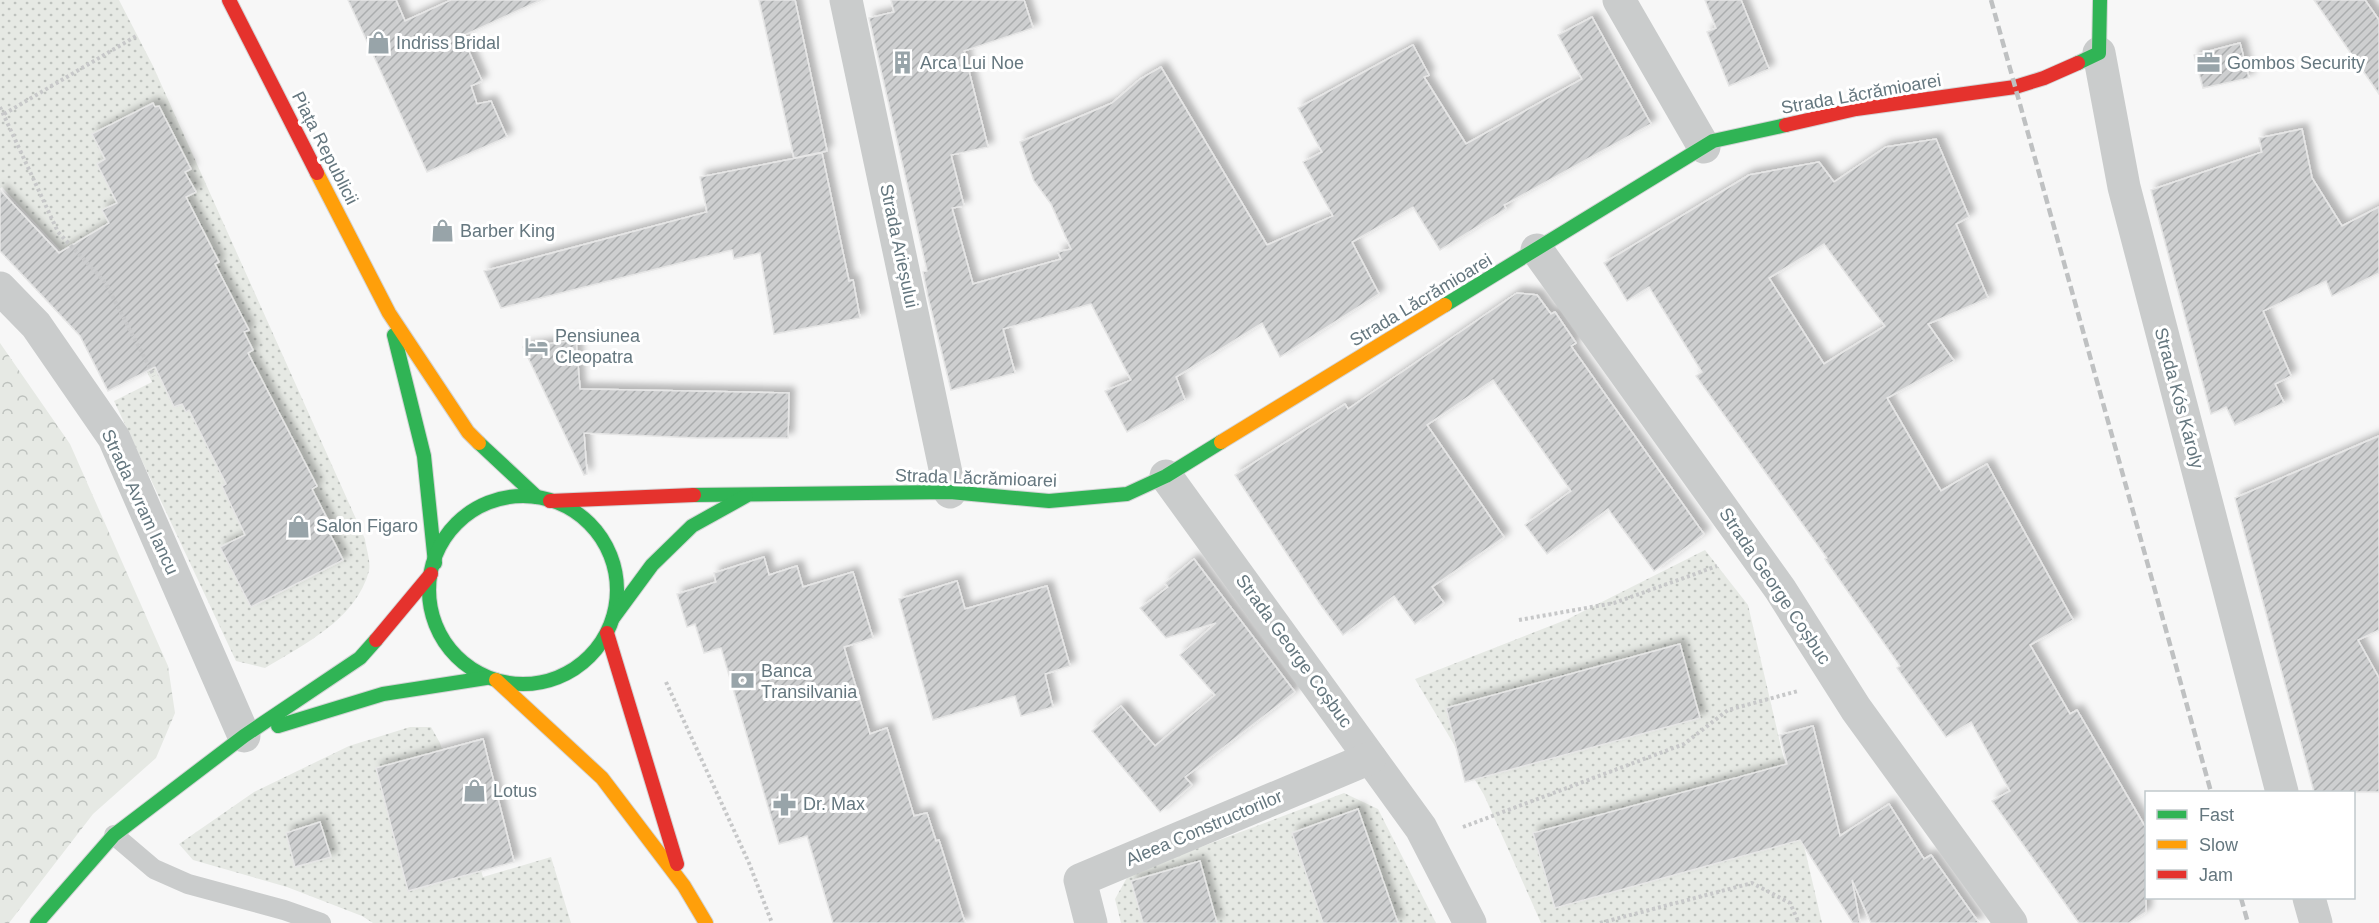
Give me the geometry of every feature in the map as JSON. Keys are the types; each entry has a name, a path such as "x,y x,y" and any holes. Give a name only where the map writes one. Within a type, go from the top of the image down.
{"street":[{"name":"Piața Republicii","path":"229,0 388,313 468,432 544,499"},
{"name":"Strada Arieșului","path":"846,0 950,492"},
{"path":"1618,0 1704,147"},
{"name":"Strada Kós Károly","path":"2100,0 2099,53 2124,187 2282,791"},
{"name":"Strada Lăcrămioarei","path":"544,499 950,492 1049,501 1127,494 1166,476 1713,141 1856,109 2014,87 2044,78 2099,53"},
{"name":"Strada George Coșbuc","path":"1537,250 1780,589 1856,709 2011,923"},
{"name":"Strada Avram Iancu","path":"0,288 36,326 114,438 244,736"},
{"name":"Piața Republicii","path":"388,313 424,456 433,568"},
{"name":"Strada George Coșbuc","path":"1166,476 1421,828 1470,923"},
{"name":"Strada Lăcrămioarei","path":"613,618 652,565 692,526 750,494"},
{"path":"244,736 383,694 491,679 522,685 547,681 571,670 592,654 607,633 613,618 617,594 616,577 606,546 592,526 580,516 544,499 518,495 498,498 464,515 446,537 433,568 428,595 439,636 451,653 467,667 491,679 602,778 684,886 706,923"},
{"path":"37,923 114,835 244,736 360,658 433,568"},
{"path":"607,633 643,759 684,886"},
{"name":"Aleea Constructorilor","path":"1091,923 1080,880 1370,758"},
{"path":"2310,899 2316,923"}],"lane":[{"path":"114,835 154,869 179,880 321,923"}],"path":[{"path":"4,114 138,35"},
{"path":"0,107 58,232 105,282 154,375"},
{"path":"1519,620 1614,603 1723,564"},
{"path":"665,680 749,863 772,923"},
{"path":"1462,828 1684,744 1728,710 1802,691"},
{"path":"1600,923 1752,883 1790,903 1799,923"}],"green space":[{"path":"0,0 119,0 153,66 365,539 369,571 353,603 327,629 265,668 236,661 114,401 152,382 117,311 2,187 0,189"},
{"path":"0,343 70,444 168,666 175,713 156,758 93,814 9,923 0,923"},
{"path":"1705,550 1748,605 1822,923 1541,923 1484,795 1415,679 1568,619"},
{"path":"410,727 431,727 440,743 483,877 551,857 571,923 373,923 362,916 287,887 193,860 179,844 254,792 349,746"},
{"path":"1344,793 1378,809 1436,923 1121,923 1115,899 1129,874"}],"building":[{"path":"348,0 396,0 405,21 451,0 541,0 462,36 482,81 471,86 477,104 491,101 507,137 427,172"},
{"path":"759,0 795,0 827,151 794,158"},
{"path":"891,0 1024,0 1033,28 964,51 988,147 951,155 964,206 952,208 973,284 1061,259 1058,252 1071,249 1051,204 1034,181 1020,142 1112,103 1140,79 1161,67 1267,245 1333,216 1303,162 1322,152 1298,108 1413,45 1429,75 1424,77 1466,144 1582,79 1558,35 1592,17 1651,124 1504,205 1506,209 1440,250 1413,207 1352,242 1379,294 1280,357 1262,323 1176,377 1185,400 1127,432 1105,391 1131,380 1091,304 1003,329 1015,373 951,390 928,297 923,272 927,271 869,18 894,12"},
{"path":"1705,0 1741,0 1769,69 1729,86 1707,32 1716,28"},
{"path":"2314,0 2365,0 2379,20 2379,94"},
{"path":"2240,43 2249,78 2203,88 2194,55"},
{"path":"153,103 155,107 159,106 191,169 185,172 196,192 186,197 219,262 215,264 249,330 244,332 253,350 248,353 317,486 312,489 333,530 329,532 343,560 251,607 220,547 245,535 222,486 226,484 189,410 186,412 182,404 174,407 155,367 108,391 80,336 0,251 0,190 59,253 109,223 102,210 117,203 97,164 105,159 92,134"},
{"path":"2302,129 2312,178 2342,226 2379,207 2379,273 2332,296 2326,281 2263,311 2291,376 2275,384 2284,403 2235,425 2226,407 2211,414 2151,190 2262,152 2259,138"},
{"path":"1936,139 1969,217 1956,224 1988,298 1928,324 1954,361 1887,398 1941,491 1987,464 2073,620 2030,645 2070,714 2077,710 2145,826 2146,912 2129,923 2079,923 1992,801 2010,791 1971,722 1946,737 1897,668 1900,666 1825,559 1827,558 1696,376 1702,372 1649,287 1627,301 1604,263 1749,175 1819,162 1834,182 1886,147","holes":["1824,244 1885,326 1824,364 1769,278"]},
{"path":"822,153 849,281 853,280 860,318 774,334 760,253 734,259 732,250 501,308 484,271 707,212 700,177"},
{"path":"1517,293 1537,295 1551,314 1555,312 1576,343 1571,346 1704,534 1654,571 1608,509 1547,554 1525,525 1571,491 1493,380 1427,425 1504,537 1432,587 1444,603 1415,624 1394,596 1343,635 1235,475 1345,404 1348,409"},
{"path":"576,340 580,389 789,393 788,438 698,438 584,433 587,474 584,475 523,347"},
{"path":"2379,436 2379,630 2358,640 2379,678 2379,792 2314,791 2235,498"},
{"path":"764,557 769,575 797,566 803,587 853,572 873,638 844,647 870,734 887,728 914,816 927,813 936,841 939,840 965,923 833,923 807,836 779,844 721,648 704,653 695,624 687,627 677,594 716,582 714,573"},
{"path":"1194,559 1295,692 1185,777 1192,785 1160,812 1092,731 1121,706 1155,746 1215,695 1180,655 1216,623 1166,638 1140,608 1168,587 1165,583"},
{"path":"957,581 965,609 1047,586 1070,666 1045,674 1053,707 1021,716 1015,696 933,720 899,599"},
{"path":"1680,644 1700,718 1465,782 1446,708"},
{"path":"1813,726 1840,836 1889,804 1924,859 1931,855 1979,923 1871,923 1852,880 1860,923 1853,923 1800,840 1555,908 1533,833 1787,764 1780,735"},
{"path":"483,739 514,862 408,891 376,768"},
{"path":"1358,809 1398,923 1323,923 1292,833"},
{"path":"320,822 331,857 295,867 286,833"},
{"path":"1200,861 1217,923 1143,923 1131,881"}],"railway":[{"path":"1991,0 2211,791"},
{"path":"2241,899 2248,923"}],"traffic: fast":[{"path":"2078,63 2099,53 2100,0"},
{"path":"1445,305 1713,141 1786,125"},
{"path":"394,335 424,456 435,563"},
{"path":"694,495 950,492 1049,501 1127,494 1166,476 1221,442"},
{"path":"479,443 537,497"},
{"path":"514,496 532,496 567,507 583,517 596,530 610,554 617,590 610,626 596,650 583,663 550,680 532,684 514,684 479,673 463,663 450,650 433,617 429,599 429,581 440,546 450,530 463,517 496,500 514,496"},
{"path":"613,618 652,565 692,526 746,496"},
{"path":"37,923 114,835 244,736 360,658 376,640"},
{"path":"278,726 383,694 486,678"}],"traffic: slow":[{"path":"317,173 389,313 468,432 479,443"},
{"path":"1221,442 1445,305"},
{"path":"496,680 602,778 684,886 706,923"}],"traffic: jam":[{"path":"229,0 317,173"},
{"path":"1786,125 1856,109 2015,87 2044,78 2078,63"},
{"path":"550,501 694,495"},
{"path":"376,640 431,574"},
{"path":"607,633 677,864"}],"place":[{"name":"Indriss Bridal","path":"378,43"},
{"name":"Arca Lui Noe","path":"902,63"},
{"name":"Gombos Security","path":"2209,63"},
{"name":"Barber King","path":"442,231"},
{"name":"Pensiunea Cleopatra","path":"537,346"},
{"name":"Salon Figaro","path":"298,526"},
{"name":"Banca Transilvania","path":"743,681"},
{"name":"Lotus","path":"475,791"},
{"name":"Dr. Max","path":"785,804"}]}
